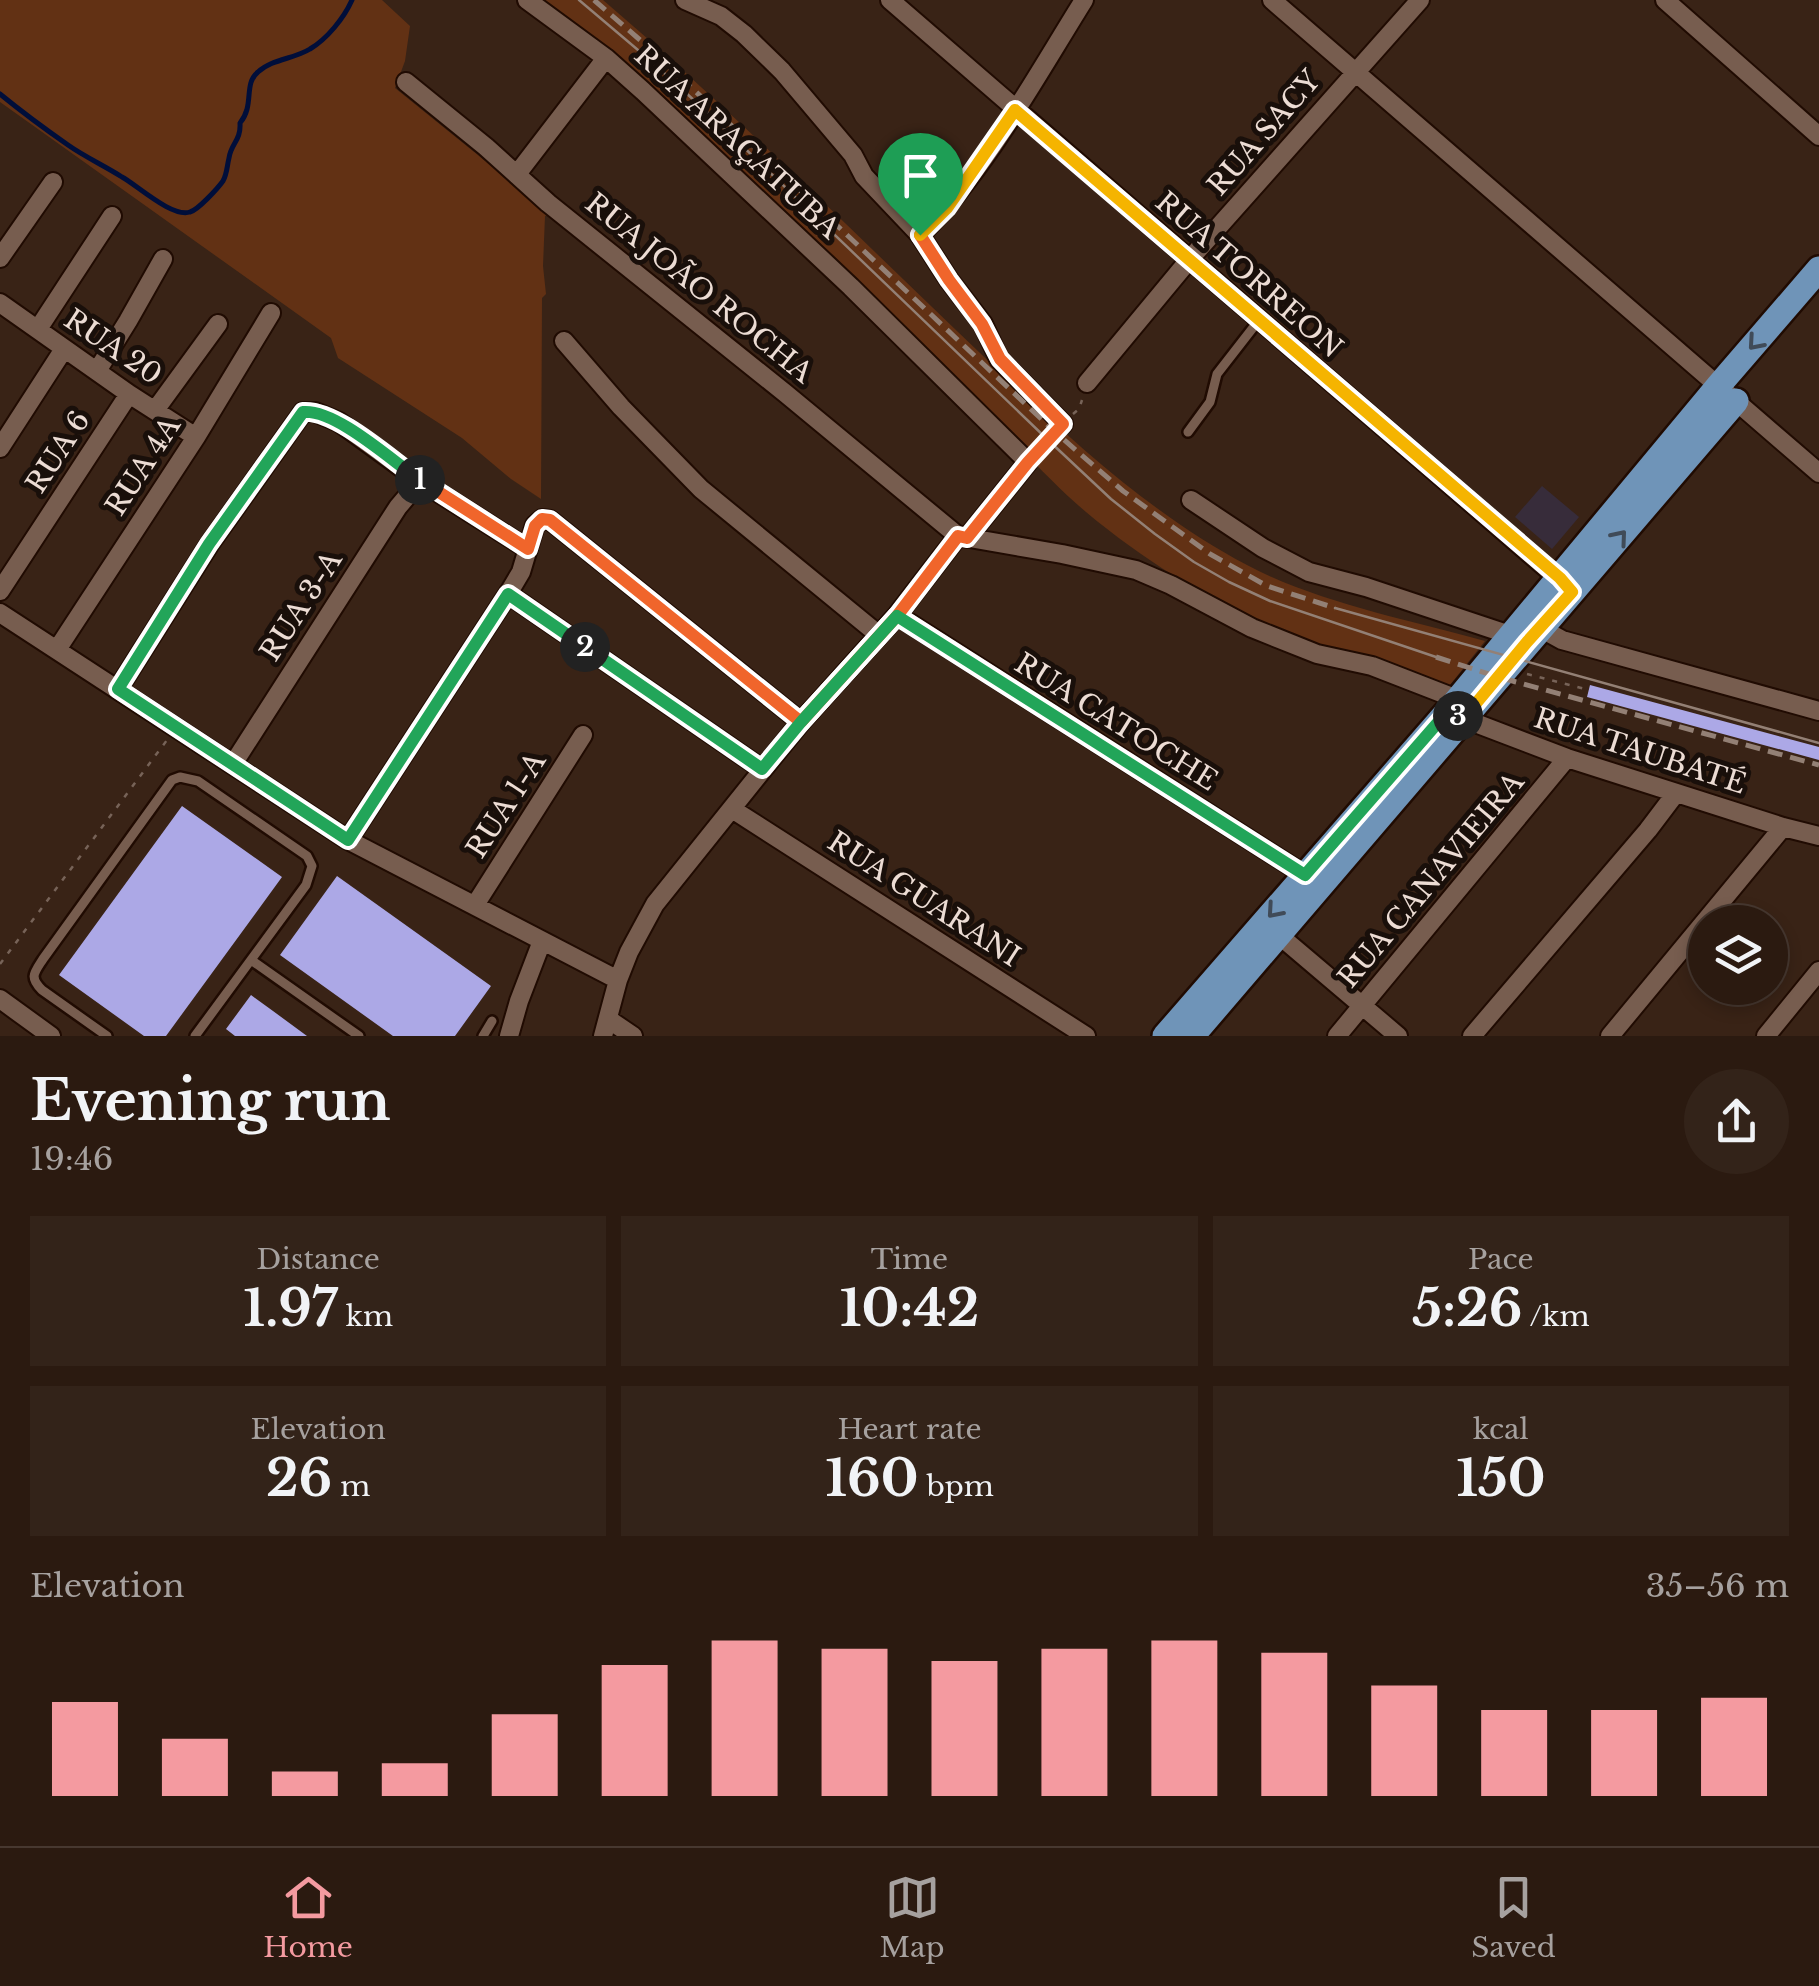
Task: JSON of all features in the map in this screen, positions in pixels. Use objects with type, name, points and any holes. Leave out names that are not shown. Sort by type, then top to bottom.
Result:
[{"type":"main road","points":[[1165,1036],[1566,585],[1727,393],[1819,269]]},
{"type":"main road","points":[[1192,1036],[1280,936],[1456,709]]},
{"type":"street","name":"RUA ARAÇATUBA","points":[[526,0],[606,58],[852,288],[1028,462]]},
{"type":"street","points":[[685,0],[721,16],[782,71],[853,155],[864,176],[920,235],[982,324],[1000,359],[1063,424]]},
{"type":"street","name":"RUA TORREON","points":[[890,0],[1566,585]]},
{"type":"street","points":[[920,235],[947,208],[1084,0]]},
{"type":"street","points":[[1272,0],[1819,473]]},
{"type":"street","name":"RUA SACY","points":[[1088,383],[1189,260],[1420,0]]},
{"type":"street","points":[[1664,0],[1819,136]]},
{"type":"street","points":[[516,174],[606,58]]},
{"type":"street","name":"RUA JOÃO ROCHA","points":[[406,82],[548,203],[963,537]]},
{"type":"street","points":[[0,258],[53,182]]},
{"type":"street","points":[[38,329],[112,216]]},
{"type":"street","points":[[97,371],[162,259]]},
{"type":"street","name":"RUA 20","points":[[0,304],[196,437]]},
{"type":"street","name":"RUA 4A","points":[[58,648],[196,437],[271,313]]},
{"type":"street","points":[[156,409],[218,324]]},
{"type":"street","points":[[564,340],[621,408],[702,489],[879,635]]},
{"type":"street","points":[[0,448],[64,349]]},
{"type":"street","name":"RUA 6","points":[[0,591],[129,394]]},
{"type":"street","points":[[118,689],[209,544],[298,416],[307,411],[339,422],[420,481],[528,549]]},
{"type":"street","points":[[633,1036],[606,1028],[629,952],[655,904],[801,722],[1028,462]]},
{"type":"street","name":"RUA 3-A","points":[[233,764],[398,507],[420,481]]},
{"type":"street","points":[[1191,500],[1262,548],[1310,572],[1819,711]]},
{"type":"street","points":[[348,840],[508,594],[521,572],[535,526],[542,519],[550,520],[801,722]]},
{"type":"street","points":[[963,537],[1136,570],[1252,628],[1317,654],[1372,666],[1456,709]]},
{"type":"street","points":[[508,594],[762,769]]},
{"type":"street","points":[[0,613],[348,840],[618,980]]},
{"type":"street","name":"RUA CATOCHE","points":[[897,616],[1305,875]]},
{"type":"street","name":"RUA TAUBATÉ","points":[[1456,709],[1567,758],[1819,836]]},
{"type":"street","name":"RUA 1-A","points":[[474,905],[583,735]]},
{"type":"street","name":"RUA CANAVIEIRA","points":[[1337,1036],[1567,758]]},
{"type":"street","points":[[1472,1036],[1676,793]]},
{"type":"street","name":"RUA GUARANI","points":[[732,809],[1086,1036]]},
{"type":"street","points":[[1610,1036],[1784,827]]},
{"type":"street","points":[[1280,936],[1398,1036]]},
{"type":"street","points":[[509,1036],[542,941]]},
{"type":"street","points":[[1766,1036],[1819,971]]},
{"type":"street","points":[[0,1000],[51,1036]]},
{"type":"lane","points":[[1188,432],[1210,402],[1217,374],[1259,320]]},
{"type":"lane","points":[[107,1036],[42,990],[33,976],[172,780],[180,777],[198,781],[308,856],[312,866],[306,886],[195,1036]]},
{"type":"lane","points":[[251,960],[359,1036]]},
{"type":"lane","points":[[483,1036],[492,1021]]},
{"type":"path","points":[[1028,462],[1079,409],[1088,383]]},
{"type":"path","points":[[1540,677],[1589,690]]},
{"type":"path","points":[[0,964],[177,727]]},
{"type":"shaded area","points":[[0,0],[382,0],[410,26],[405,61],[395,88],[551,214],[545,216],[543,266],[546,294],[542,298],[541,499],[462,438],[338,358],[331,338],[0,102]]},
{"type":"shaded area","points":[[536,0],[603,0],[739,122],[1060,428],[1168,516],[1247,565],[1303,590],[1485,641],[1450,685],[1295,638],[1224,605],[1152,562],[1068,497]]},
{"type":"shaded area","points":[[1542,486],[1579,517],[1552,549],[1515,517]]},
{"type":"building","points":[[1590,685],[1819,747],[1819,760],[1587,697]]},
{"type":"building","points":[[182,806],[282,877],[166,1036],[144,1036],[59,975]]},
{"type":"building","points":[[337,876],[491,986],[455,1036],[393,1036],[280,955]]},
{"type":"building","points":[[251,995],[307,1036],[235,1036],[226,1029]]},
{"type":"waterway","points":[[0,94],[68,145],[155,200],[174,210],[190,212],[224,178],[254,77],[270,64],[316,45],[334,28],[352,0]]},
{"type":"tram line","points":[[579,0],[708,113],[1047,439],[1155,534],[1194,562],[1270,601],[1436,657]]},
{"type":"tram line","points":[[1335,608],[1819,743]]},
{"type":"railway","points":[[594,0],[655,53],[1055,432],[1123,491],[1210,554],[1267,586],[1335,608]]},
{"type":"railway","points":[[1436,657],[1819,765]]},
{"type":"route","points":[[920,235],[947,208],[1015,110],[1572,592],[1463,719],[1448,711],[1305,875],[897,616],[762,769],[508,594],[348,840],[118,689],[209,544],[298,416],[307,411],[339,422],[420,481],[528,549],[538,521],[550,520],[801,722],[897,616],[958,536],[967,538],[1063,424],[1000,359],[982,324],[920,235]]}]
